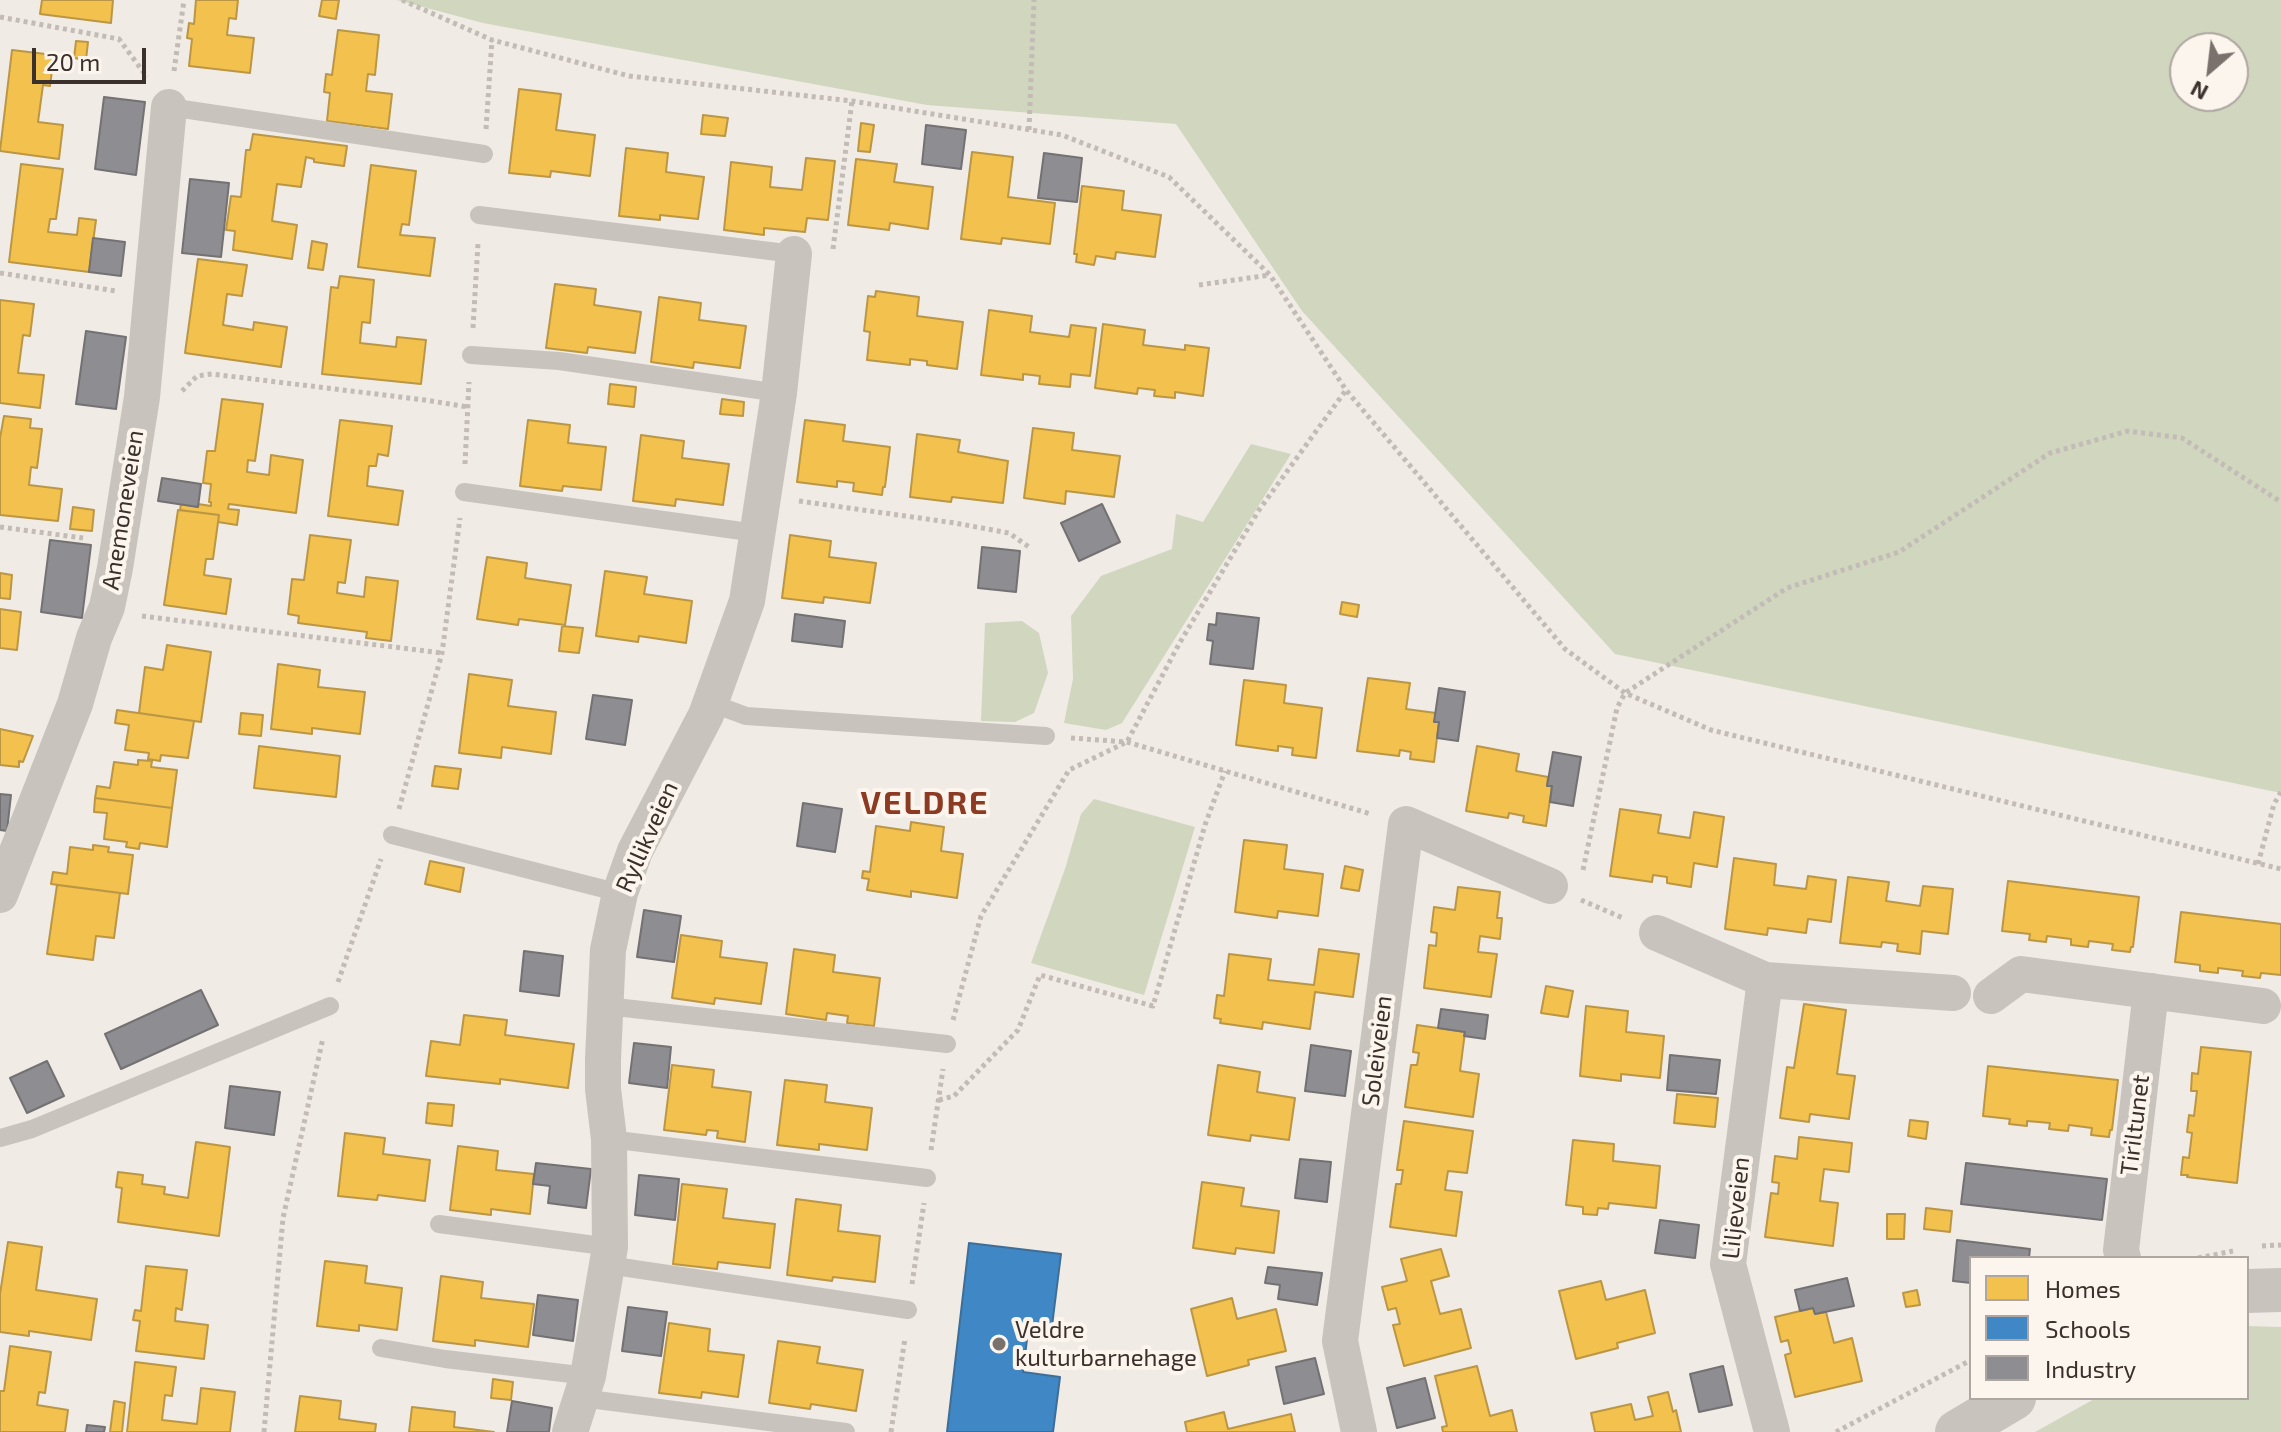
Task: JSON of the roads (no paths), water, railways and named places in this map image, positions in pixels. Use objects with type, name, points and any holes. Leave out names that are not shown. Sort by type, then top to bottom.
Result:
[{"type":"street","name":"Anemoneveien","points":[[0,895],[75,704],[94,638],[107,607],[142,397],[169,107]]},
{"type":"street","name":"Ryllikveien","points":[[570,1432],[584,1387],[609,1256],[609,1139],[603,1089],[608,950],[620,893],[635,851],[711,703],[747,601],[779,393],[794,254]]},
{"type":"street","name":"Soleiveien","points":[[1359,1432],[1340,1341],[1406,824],[1564,892]]},
{"type":"street","points":[[1657,933],[1765,980],[1953,993]]},
{"type":"street","points":[[1991,996],[2021,974],[2263,1006]]},
{"type":"street","name":"Liljeveien","points":[[1765,980],[1728,1264],[1772,1432]]},
{"type":"street","name":"Tiriltunet","points":[[2122,1256],[2151,991]]},
{"type":"street","points":[[2249,1291],[2281,1290]]},
{"type":"street","points":[[1957,1432],[2011,1400]]},
{"type":"lane","points":[[169,107],[484,154]]},
{"type":"lane","points":[[479,215],[794,254]]},
{"type":"lane","points":[[471,355],[559,361],[779,393]]},
{"type":"lane","points":[[464,492],[756,533]]},
{"type":"lane","points":[[711,703],[746,716],[1046,736]]},
{"type":"lane","points":[[392,835],[620,893]]},
{"type":"lane","points":[[0,1138],[32,1129],[330,1006]]},
{"type":"lane","points":[[606,1006],[947,1044]]},
{"type":"lane","points":[[609,1139],[927,1178]]},
{"type":"lane","points":[[439,1224],[908,1310]]},
{"type":"lane","points":[[381,1348],[846,1432]]},
{"type":"place","name":"Veldre kulturbarnehage","points":[[999,1344]]},
{"type":"district","name":"VELDRE","points":[[925,803]]}]
